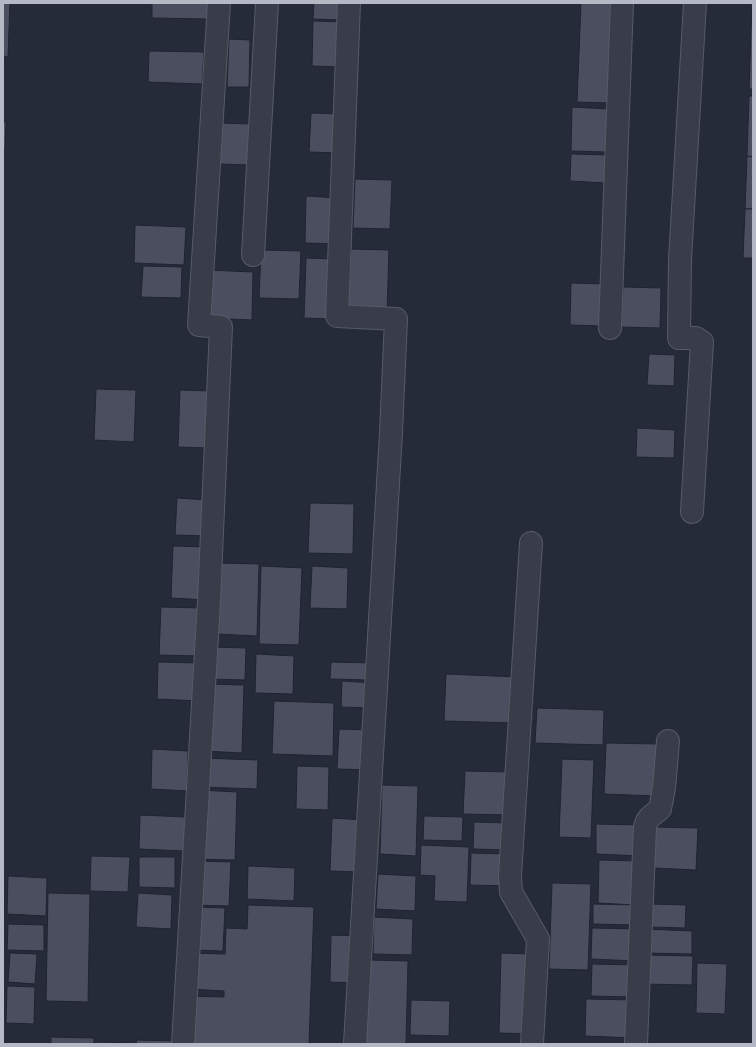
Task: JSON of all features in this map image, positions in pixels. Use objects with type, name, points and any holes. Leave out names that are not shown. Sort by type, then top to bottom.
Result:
[{"type":"street","points":[[183,1044],[209,609],[221,327],[199,325],[219,3]]},
{"type":"street","points":[[253,255],[267,3]]},
{"type":"street","points":[[349,3],[337,316],[396,319],[391,433],[355,1044]]},
{"type":"street","points":[[610,328],[622,3]]},
{"type":"street","points":[[692,512],[702,342],[696,338],[679,338],[680,260],[695,3]]},
{"type":"street","points":[[531,543],[510,876],[511,892],[538,939],[532,1044]]},
{"type":"street","points":[[636,1044],[646,827],[650,817],[660,809],[664,788],[668,742]]},
{"type":"building","points":[[3,3],[10,3],[8,57],[3,56]]},
{"type":"building","points":[[152,3],[209,3],[209,19],[152,18]]},
{"type":"building","points":[[314,3],[345,3],[345,20],[313,19]]},
{"type":"building","points":[[581,3],[613,3],[609,103],[577,102]]},
{"type":"building","points":[[752,3],[753,89],[749,89]]},
{"type":"building","points":[[313,21],[344,22],[343,67],[312,66]]},
{"type":"building","points":[[229,39],[250,40],[249,87],[227,87]]},
{"type":"building","points":[[149,51],[204,52],[202,84],[148,82]]},
{"type":"building","points":[[749,96],[753,96],[753,157],[747,156]]},
{"type":"building","points":[[572,107],[608,109],[606,152],[571,151]]},
{"type":"building","points":[[311,113],[341,114],[340,153],[309,152]]},
{"type":"building","points":[[3,122],[6,122],[5,150],[3,150]]},
{"type":"building","points":[[222,123],[249,124],[248,165],[220,164]]},
{"type":"building","points":[[571,154],[607,155],[606,183],[570,181]]},
{"type":"building","points":[[747,156],[753,157],[753,209],[745,209]]},
{"type":"building","points":[[355,179],[392,180],[390,229],[353,228]]},
{"type":"building","points":[[306,196],[338,198],[336,244],[305,243]]},
{"type":"building","points":[[745,209],[753,209],[753,258],[743,258]]},
{"type":"building","points":[[135,225],[186,227],[184,265],[134,263]]},
{"type":"building","points":[[351,249],[389,250],[387,313],[348,311]]},
{"type":"building","points":[[261,250],[301,251],[299,299],[259,298]]},
{"type":"building","points":[[306,258],[335,259],[333,319],[304,318]]},
{"type":"building","points":[[143,266],[182,267],[181,298],[141,297]]},
{"type":"building","points":[[209,270],[253,272],[252,320],[208,318]]},
{"type":"building","points":[[571,283],[606,284],[604,326],[570,325]]},
{"type":"building","points":[[623,287],[661,288],[660,328],[621,327]]},
{"type":"building","points":[[649,354],[675,355],[674,386],[647,385]]},
{"type":"building","points":[[96,389],[136,390],[134,442],[94,440]]},
{"type":"building","points":[[180,390],[212,391],[210,448],[178,447]]},
{"type":"building","points":[[637,428],[675,430],[674,458],[636,457]]},
{"type":"building","points":[[177,498],[209,500],[208,536],[175,535]]},
{"type":"building","points":[[310,503],[354,504],[353,554],[308,553]]},
{"type":"building","points":[[173,546],[209,547],[207,600],[171,598]]},
{"type":"building","points":[[219,563],[259,564],[257,636],[216,634]]},
{"type":"building","points":[[261,566],[302,568],[299,645],[259,644]]},
{"type":"building","points":[[312,566],[348,568],[347,609],[310,608]]},
{"type":"building","points":[[161,607],[201,608],[200,656],[159,655]]},
{"type":"building","points":[[210,647],[246,648],[245,680],[209,679]]},
{"type":"building","points":[[256,654],[294,656],[293,694],[255,693]]},
{"type":"building","points":[[158,662],[199,663],[198,701],[157,699]]},
{"type":"building","points":[[331,662],[371,663],[370,680],[330,679]]},
{"type":"building","points":[[446,674],[518,677],[516,723],[444,721]]},
{"type":"building","points":[[342,681],[375,683],[374,708],[341,707]]},
{"type":"building","points":[[206,684],[244,685],[242,753],[204,751]]},
{"type":"building","points":[[274,701],[334,703],[333,756],[272,754]]},
{"type":"building","points":[[537,708],[604,710],[603,745],[535,743]]},
{"type":"building","points":[[339,729],[371,730],[370,770],[337,769]]},
{"type":"building","points":[[606,743],[657,744],[656,796],[604,794]]},
{"type":"building","points":[[152,749],[188,751],[187,791],[151,789]]},
{"type":"building","points":[[202,758],[258,760],[257,789],[201,787]]},
{"type":"building","points":[[562,759],[594,760],[591,838],[559,837]]},
{"type":"building","points":[[297,766],[329,767],[328,810],[296,809]]},
{"type":"building","points":[[465,771],[512,772],[510,815],[463,814]]},
{"type":"building","points":[[382,785],[418,786],[416,856],[380,854]]},
{"type":"building","points":[[199,790],[237,792],[235,860],[197,859]]},
{"type":"building","points":[[140,815],[185,817],[184,851],[139,849]]},
{"type":"building","points":[[424,816],[463,817],[462,841],[423,840]]},
{"type":"building","points":[[332,818],[364,820],[362,872],[330,871]]},
{"type":"building","points":[[474,822],[509,823],[508,850],[473,849]]},
{"type":"building","points":[[596,824],[642,825],[641,856],[596,854]]},
{"type":"building","points":[[656,827],[698,828],[696,870],[654,868]]},
{"type":"building","points":[[421,845],[469,847],[467,902],[434,901],[435,876],[420,875]]},
{"type":"building","points":[[471,853],[510,854],[509,886],[470,885]]},
{"type":"building","points":[[91,856],[130,857],[128,892],[90,891]]},
{"type":"building","points":[[139,857],[175,857],[175,888],[139,887]]},
{"type":"building","points":[[599,860],[637,861],[635,905],[598,903]]},
{"type":"building","points":[[195,861],[231,862],[229,906],[193,905]]},
{"type":"building","points":[[248,866],[295,868],[294,901],[247,899]]},
{"type":"building","points":[[378,874],[416,876],[415,911],[376,909]]},
{"type":"building","points":[[8,876],[47,878],[46,916],[7,914]]},
{"type":"building","points":[[552,883],[591,884],[588,970],[549,969]]},
{"type":"building","points":[[48,893],[90,894],[88,1002],[46,1001]]},
{"type":"building","points":[[138,893],[172,895],[171,929],[136,927]]},
{"type":"building","points":[[593,904],[635,905],[634,925],[593,924]]},
{"type":"building","points":[[652,904],[686,905],[685,928],[651,927]]},
{"type":"building","points":[[248,905],[314,907],[309,1044],[188,1044],[189,996],[224,997],[224,991],[191,989],[192,953],[225,954],[226,928],[247,929]]},
{"type":"building","points":[[193,907],[225,908],[223,951],[191,950]]},
{"type":"building","points":[[374,917],[413,919],[412,955],[373,954]]},
{"type":"building","points":[[8,924],[44,925],[44,951],[7,950]]},
{"type":"building","points":[[592,928],[637,929],[636,961],[591,959]]},
{"type":"building","points":[[644,929],[692,931],[692,954],[644,953]]},
{"type":"building","points":[[331,935],[358,936],[356,983],[330,982]]},
{"type":"building","points":[[10,953],[37,954],[35,984],[8,982]]},
{"type":"building","points":[[501,953],[533,954],[530,1034],[499,1033]]},
{"type":"building","points":[[644,955],[693,956],[692,985],[644,984]]},
{"type":"building","points":[[369,960],[408,961],[406,1044],[366,1044]]},
{"type":"building","points":[[697,963],[727,964],[725,1014],[696,1013]]},
{"type":"building","points":[[592,964],[635,965],[634,997],[591,996]]},
{"type":"building","points":[[7,986],[35,987],[34,1024],[6,1023]]},
{"type":"building","points":[[586,999],[634,1000],[633,1038],[585,1036]]},
{"type":"building","points":[[411,1000],[450,1001],[449,1036],[410,1035]]},
{"type":"building","points":[[51,1037],[94,1038],[94,1044],[51,1044]]},
{"type":"building","points":[[137,1040],[179,1041],[179,1044],[136,1044]]},
{"type":"building","points":[[99,1042],[134,1043],[134,1044],[99,1044]]},
{"type":"building","points":[[538,1043],[574,1044],[538,1044]]}]
